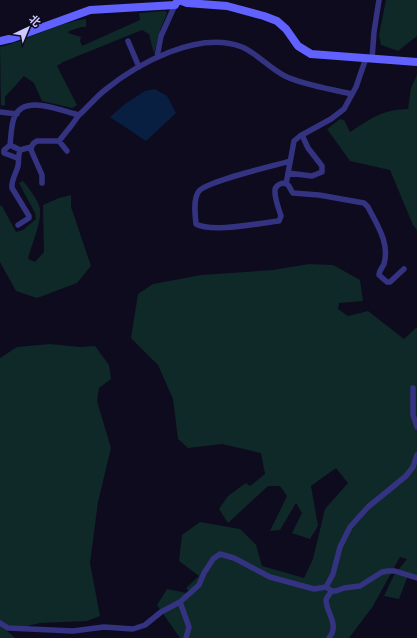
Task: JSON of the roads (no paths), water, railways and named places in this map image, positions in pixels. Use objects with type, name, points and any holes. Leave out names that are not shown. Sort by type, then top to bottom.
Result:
[{"type":"street","points":[[286,184],[294,141],[331,119],[344,109],[352,94],[369,59],[379,0]]},
{"type":"street","points":[[157,57],[161,36],[177,2]]},
{"type":"street","points":[[0,42],[90,10],[177,2],[228,6],[277,21],[286,29],[298,46],[311,54],[417,62]]},
{"type":"street","points":[[128,41],[139,67]]},
{"type":"street","points":[[58,141],[79,115],[105,90],[139,67],[157,57],[199,43],[228,44],[242,48],[250,51],[289,78],[352,94]]},
{"type":"street","points":[[17,158],[4,153],[14,118],[19,111],[28,105],[36,104],[79,115]]},
{"type":"street","points":[[0,112],[17,114]]},
{"type":"street","points":[[288,173],[312,176],[322,172],[323,170],[322,166],[308,148],[302,135]]},
{"type":"street","points":[[5,146],[20,150],[31,147],[37,141],[58,141],[67,151]]},
{"type":"street","points":[[31,147],[42,175],[42,184]]},
{"type":"street","points":[[18,225],[29,218],[12,188],[18,166],[17,158],[20,150]]},
{"type":"street","points":[[290,162],[228,179],[199,190],[196,196],[196,224],[201,227],[218,228],[279,220],[281,216],[275,191],[278,184],[286,184],[293,193],[319,195],[364,203],[368,207],[385,243],[384,264],[379,275],[387,282],[390,282],[404,269]]},
{"type":"street","points":[[413,388],[413,415],[417,427]]},
{"type":"street","points":[[326,587],[333,574],[340,547],[350,527],[368,507],[406,476],[413,467],[417,455]]},
{"type":"street","points":[[0,624],[8,628],[73,631],[104,627],[133,629],[145,625],[161,612],[180,602],[199,586],[204,573],[213,559],[220,554],[234,558],[270,577],[314,589],[326,587],[332,591]]},
{"type":"street","points":[[330,638],[334,628],[326,600],[327,596],[332,591],[360,586],[382,572],[388,571],[417,578]]},
{"type":"street","points":[[180,602],[189,627],[186,638]]},
{"type":"water","points":[[155,89],[167,96],[176,113],[146,141],[110,117],[125,104],[145,91]]}]
